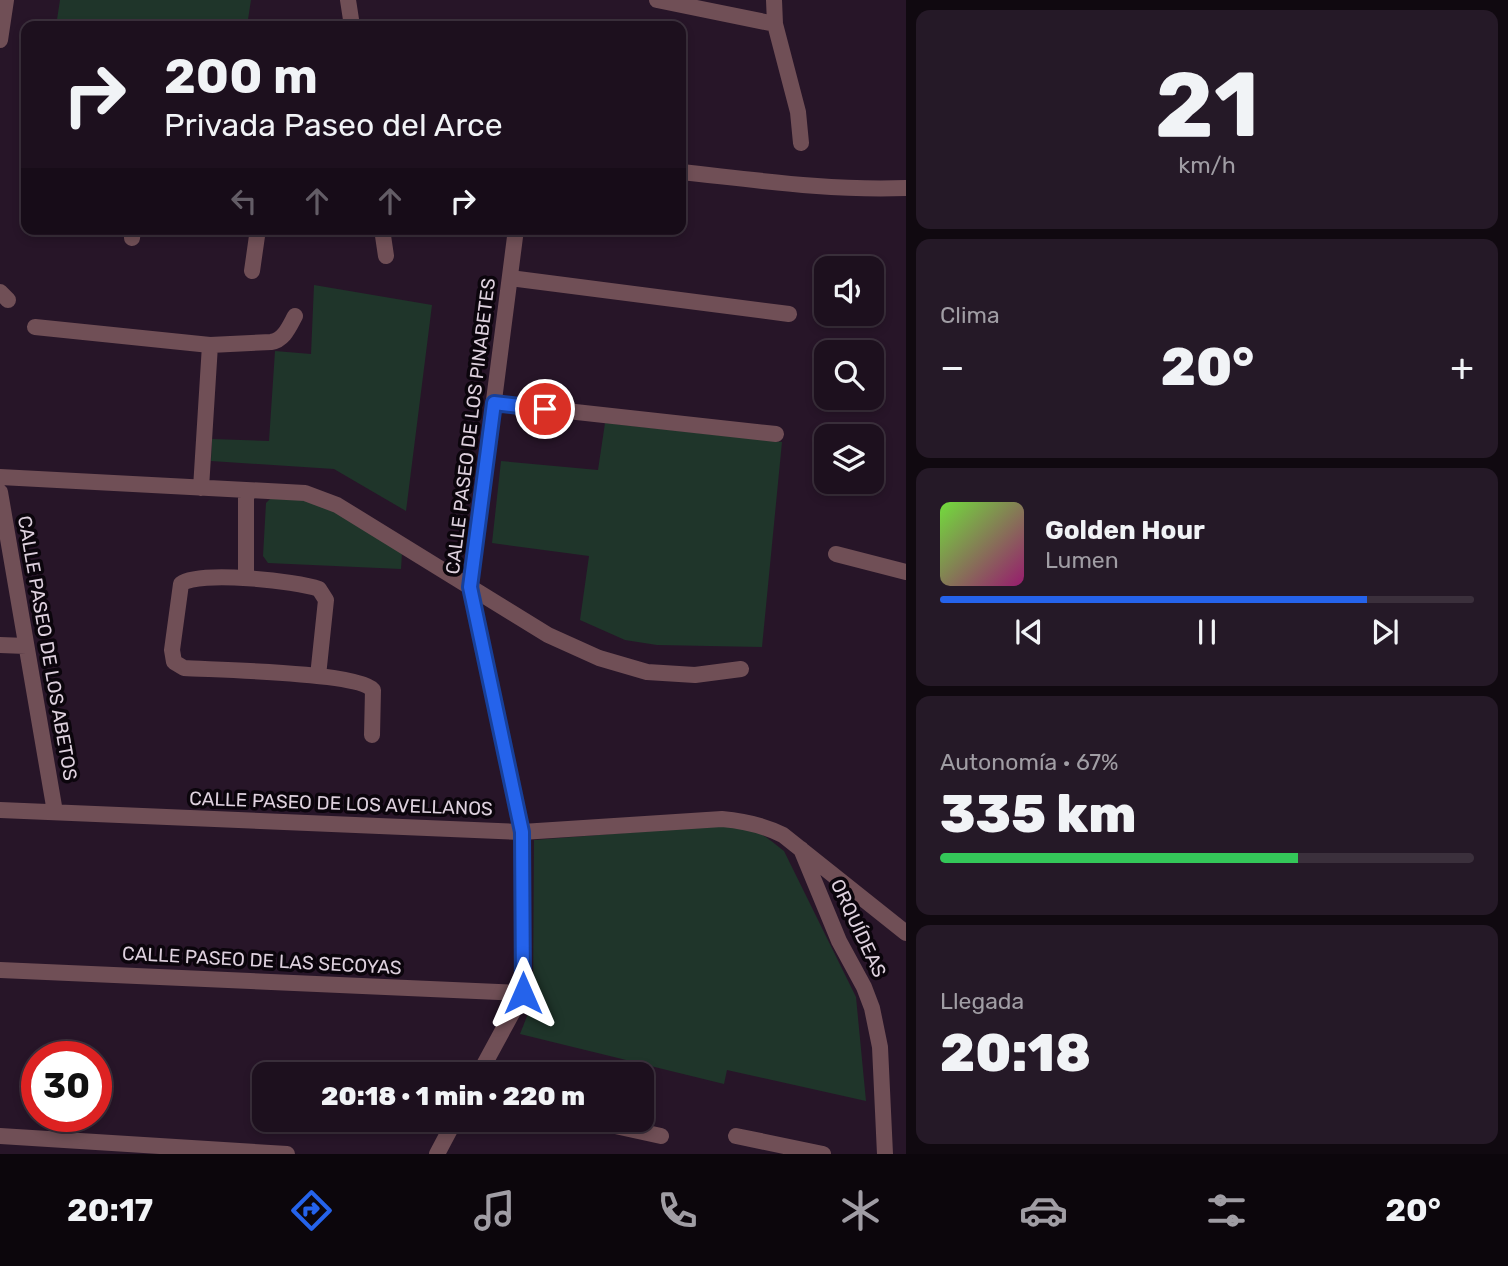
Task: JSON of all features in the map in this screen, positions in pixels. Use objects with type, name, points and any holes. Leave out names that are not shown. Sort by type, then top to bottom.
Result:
[{"type":"street","points":[[0,40],[6,0]]},
{"type":"street","points":[[348,0],[351,21]]},
{"type":"street","points":[[657,0],[775,24]]},
{"type":"street","points":[[774,0],[775,24],[798,112],[801,144]]},
{"type":"street","points":[[686,173],[811,186],[906,188]]},
{"type":"street","points":[[252,271],[257,235]]},
{"type":"street","points":[[383,235],[386,256]]},
{"type":"street","name":"CALLE PASEO DE LOS PINABETES","points":[[486,1062],[523,993],[522,832],[470,587],[515,235]]},
{"type":"street","points":[[510,278],[789,314]]},
{"type":"street","points":[[35,327],[210,345],[275,342],[283,337],[295,316]]},
{"type":"street","points":[[201,488],[210,345]]},
{"type":"street","points":[[494,403],[776,434]]},
{"type":"street","points":[[0,477],[305,493],[337,505],[548,635],[599,658],[647,672],[695,675],[741,669]]},
{"type":"street","points":[[246,490],[246,578]]},
{"type":"street","name":"CALLE PASEO DE LOS ABETOS","points":[[0,492],[55,813]]},
{"type":"street","points":[[836,554],[906,572]]},
{"type":"street","points":[[318,676],[326,600],[323,593],[311,586],[246,578],[194,578],[181,584],[172,650],[174,662],[184,668],[318,676],[371,686],[372,735]]},
{"type":"street","points":[[0,645],[26,646]]},
{"type":"street","name":"CALLE PASEO DE LOS AVELLANOS","points":[[0,810],[522,832],[722,820],[763,825],[800,847],[906,933]]},
{"type":"street","name":"ORQUÍDEAS","points":[[800,847],[839,941],[864,986],[872,1008],[880,1047],[886,1154]]},
{"type":"street","name":"CALLE PASEO DE LAS SECOYAS","points":[[0,970],[523,993]]},
{"type":"street","points":[[437,1154],[449,1132]]},
{"type":"street","points":[[643,1132],[661,1136]]},
{"type":"street","points":[[0,1136],[287,1154]]},
{"type":"street","points":[[736,1136],[823,1154]]},
{"type":"green space","points":[[60,0],[251,0],[248,21],[57,21]]},
{"type":"green space","points":[[314,285],[432,305],[406,511],[334,469],[211,461],[212,439],[269,441],[275,351],[311,354]]},
{"type":"green space","points":[[605,423],[782,442],[762,647],[657,645],[625,640],[580,620],[589,556],[492,543],[501,461],[598,470]]},
{"type":"green space","points":[[272,497],[319,502],[402,553],[401,569],[268,563],[263,556],[266,503]]},
{"type":"green space","points":[[727,825],[758,832],[784,851],[856,997],[866,1101],[727,1070],[724,1084],[654,1067],[654,1062],[634,1062],[520,1034],[533,1001],[534,840]]},
{"type":"route","points":[[523,993],[522,832],[470,587],[494,403],[545,409]]}]
